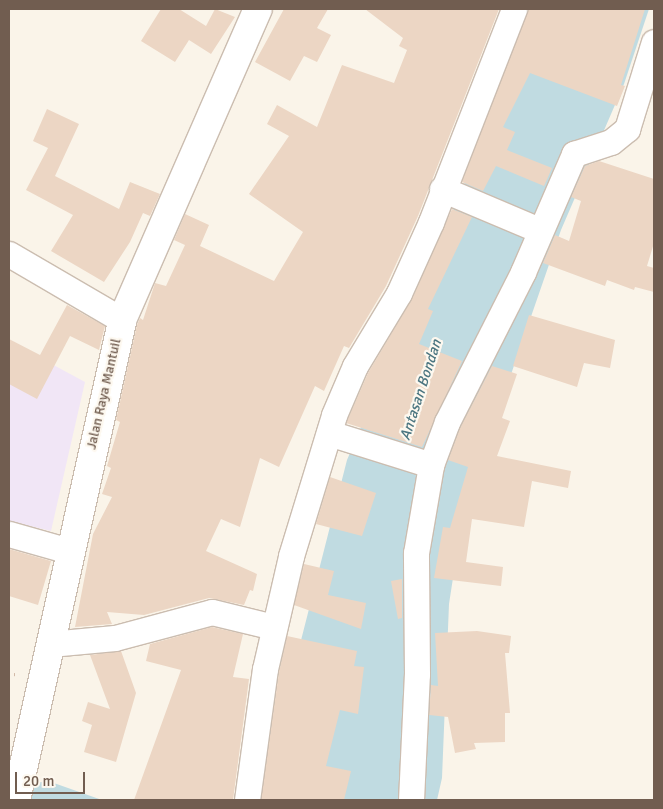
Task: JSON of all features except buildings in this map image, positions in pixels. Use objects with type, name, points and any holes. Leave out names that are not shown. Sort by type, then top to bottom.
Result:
[{"type":"street","name":"Jalan Raya Mantuil","points":[[16,800],[69,551],[122,320],[258,9]]},
{"type":"street","points":[[247,800],[264,669],[291,556],[329,434],[355,366],[399,293],[431,222],[442,188],[514,9]]},
{"type":"street","points":[[411,800],[416,674],[416,553],[431,465],[447,422],[523,272],[574,154],[612,142],[627,129],[654,42]]},
{"type":"street","points":[[442,188],[540,230]]},
{"type":"street","points":[[9,254],[122,320]]},
{"type":"street","points":[[329,434],[431,465]]},
{"type":"street","points":[[9,534],[69,551]]},
{"type":"street","points":[[50,644],[115,638],[212,612],[274,628]]},
{"type":"shaded area","points":[[9,341],[85,382],[51,531],[9,521]]},
{"type":"water","name":"Antasan Bondan","points":[[530,9],[649,9],[624,84],[561,230],[463,513],[449,604],[442,778],[437,800],[269,800],[272,754],[347,460],[465,182]]},
{"type":"water","points":[[9,782],[51,782],[102,800],[9,800]]}]
